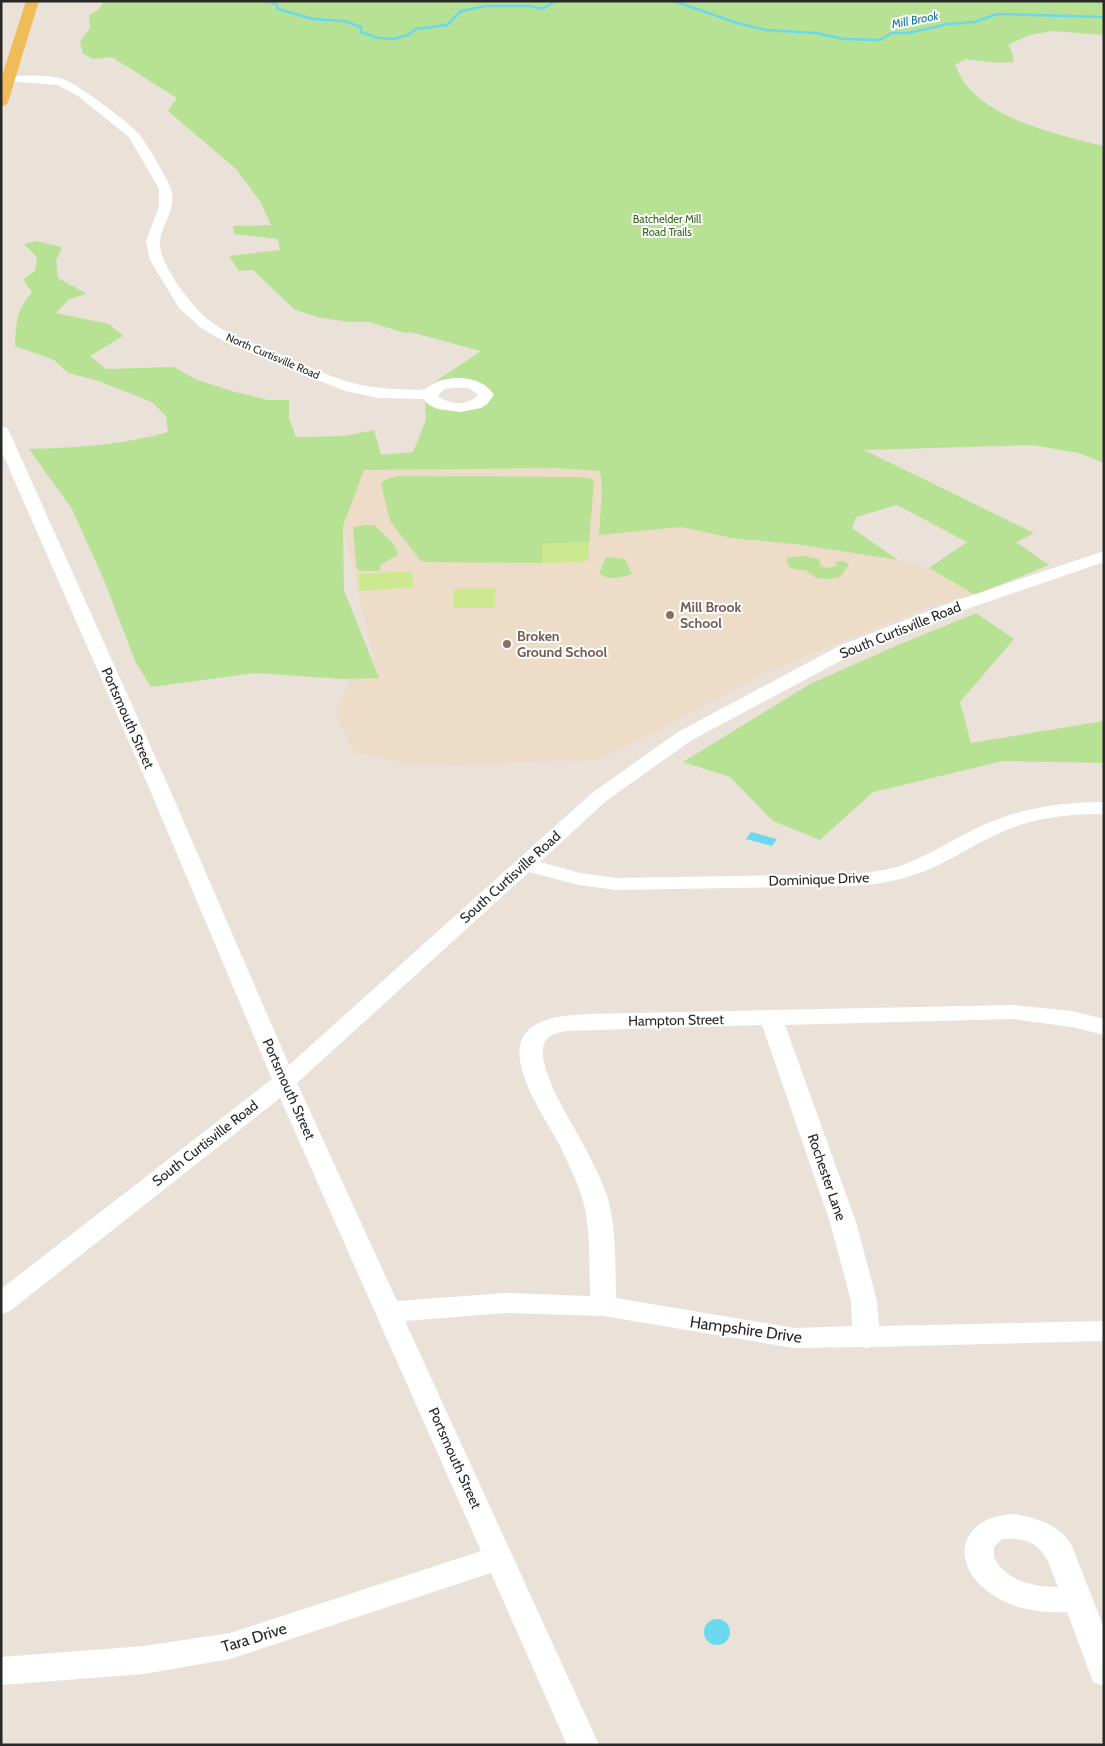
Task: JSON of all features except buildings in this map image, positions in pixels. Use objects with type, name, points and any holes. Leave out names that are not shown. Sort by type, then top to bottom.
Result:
[{"type":"main road","points":[[1,102],[10,79],[33,1]]},
{"type":"street","name":"North Curtisville Road","points":[[10,79],[61,82],[82,94],[134,135],[165,189],[167,198],[164,214],[153,241],[156,260],[184,305],[206,325],[232,340],[344,386],[379,393],[430,395]]},
{"type":"street","name":"Portsmouth Street","points":[[1,431],[52,551],[157,783],[285,1080],[583,1745]]},
{"type":"street","name":"South Curtisville Road","points":[[1,1304],[285,1080],[364,1012],[599,797],[706,724],[848,649],[891,631],[1098,563]]},
{"type":"street","name":"Dominique Drive","points":[[524,864],[579,879],[616,884],[855,880],[911,870],[983,833],[1009,822],[1056,811],[1104,808]]},
{"type":"street","name":"Hampton Street","points":[[603,1306],[602,1244],[594,1196],[576,1153],[535,1075],[530,1049],[535,1037],[549,1028],[566,1023],[1013,1012],[1072,1019],[1104,1027]]},
{"type":"street","name":"Rochester Lane","points":[[771,1019],[843,1222],[864,1301],[866,1338]]},
{"type":"street","name":"Hampshire Drive","points":[[389,1312],[505,1303],[603,1306],[794,1338],[866,1338],[1104,1331]]},
{"type":"street","name":"Tara Drive","points":[[1,1671],[121,1664],[221,1648],[498,1558]]},
{"type":"street","points":[[1077,1599],[1104,1672]]},
{"type":"shaded area","points":[[554,468],[600,471],[602,490],[599,534],[681,527],[732,538],[803,545],[898,560],[929,568],[975,595],[914,612],[763,674],[658,731],[597,760],[416,766],[354,752],[335,713],[351,679],[378,678],[343,526],[364,470]]},
{"type":"green space","name":"Batchelder Mill Road Trails","points":[[104,1],[1104,1],[1104,35],[1053,31],[1029,35],[1008,45],[1014,62],[998,63],[966,59],[955,65],[963,80],[976,95],[992,107],[1009,116],[1048,131],[1104,146],[1104,463],[1079,453],[1032,445],[864,450],[1034,533],[1016,542],[1049,565],[975,595],[929,568],[967,542],[897,505],[856,517],[852,528],[898,560],[803,545],[732,538],[681,527],[599,535],[602,490],[600,471],[554,468],[364,470],[343,526],[344,590],[379,678],[343,679],[255,673],[151,687],[135,661],[104,580],[72,509],[29,449],[99,445],[168,432],[166,416],[152,402],[99,381],[68,373],[54,360],[15,346],[18,317],[23,305],[32,293],[23,279],[35,271],[37,257],[24,244],[36,241],[62,247],[56,260],[58,278],[87,294],[69,299],[56,313],[109,324],[123,336],[90,356],[106,369],[174,367],[195,379],[235,392],[268,400],[289,400],[289,418],[296,437],[345,436],[374,430],[381,455],[413,452],[426,420],[425,403],[444,409],[452,409],[466,404],[489,389],[438,382],[430,385],[481,351],[410,332],[405,333],[369,322],[321,318],[295,310],[253,270],[239,271],[229,256],[280,250],[278,239],[234,234],[233,226],[271,225],[260,201],[236,169],[168,111],[177,98],[112,57],[94,59],[83,54],[80,42],[90,28],[89,15],[98,10]]},
{"type":"green space","points":[[397,476],[581,477],[592,479],[594,482],[589,542],[543,544],[542,563],[424,562],[420,560],[390,521],[381,484],[384,480]]},
{"type":"green space","points":[[374,525],[394,544],[398,555],[381,564],[379,571],[359,571],[356,566],[353,527]]},
{"type":"green space","points":[[589,542],[588,560],[583,562],[542,563],[542,544]]},
{"type":"green space","points":[[804,556],[819,559],[821,566],[827,568],[836,566],[837,561],[849,564],[840,577],[816,578],[807,571],[790,568],[786,558]]},
{"type":"green space","points":[[606,557],[625,559],[632,574],[615,578],[603,576],[599,573]]},
{"type":"green space","points":[[411,571],[414,587],[360,591],[358,574]]},
{"type":"green space","points":[[495,588],[495,608],[453,608],[454,589]]},
{"type":"green space","points":[[976,613],[1014,639],[960,702],[971,743],[1104,721],[1104,763],[1003,761],[873,792],[820,840],[773,821],[730,777],[683,762],[810,684]]},
{"type":"water","points":[[751,832],[777,839],[772,846],[746,839]]},
{"type":"water","points":[[717,1619],[726,1623],[730,1632],[726,1641],[717,1645],[708,1641],[704,1632],[708,1623]]},
{"type":"waterway","name":"Mill Brook","points":[[269,1],[277,5],[278,9],[313,19],[344,21],[361,27],[361,32],[378,38],[394,39],[408,35],[416,29],[447,25],[461,11],[486,6],[530,6],[542,9],[556,1]]},
{"type":"waterway","name":"Mill Brook","points":[[674,1],[737,23],[766,30],[816,33],[844,39],[880,40],[892,33],[908,33],[948,24],[975,22],[997,14],[1104,17]]},
{"type":"place","name":"Mill Brook School","points":[[670,615]]},
{"type":"place","name":"Broken Ground School","points":[[507,644]]}]
